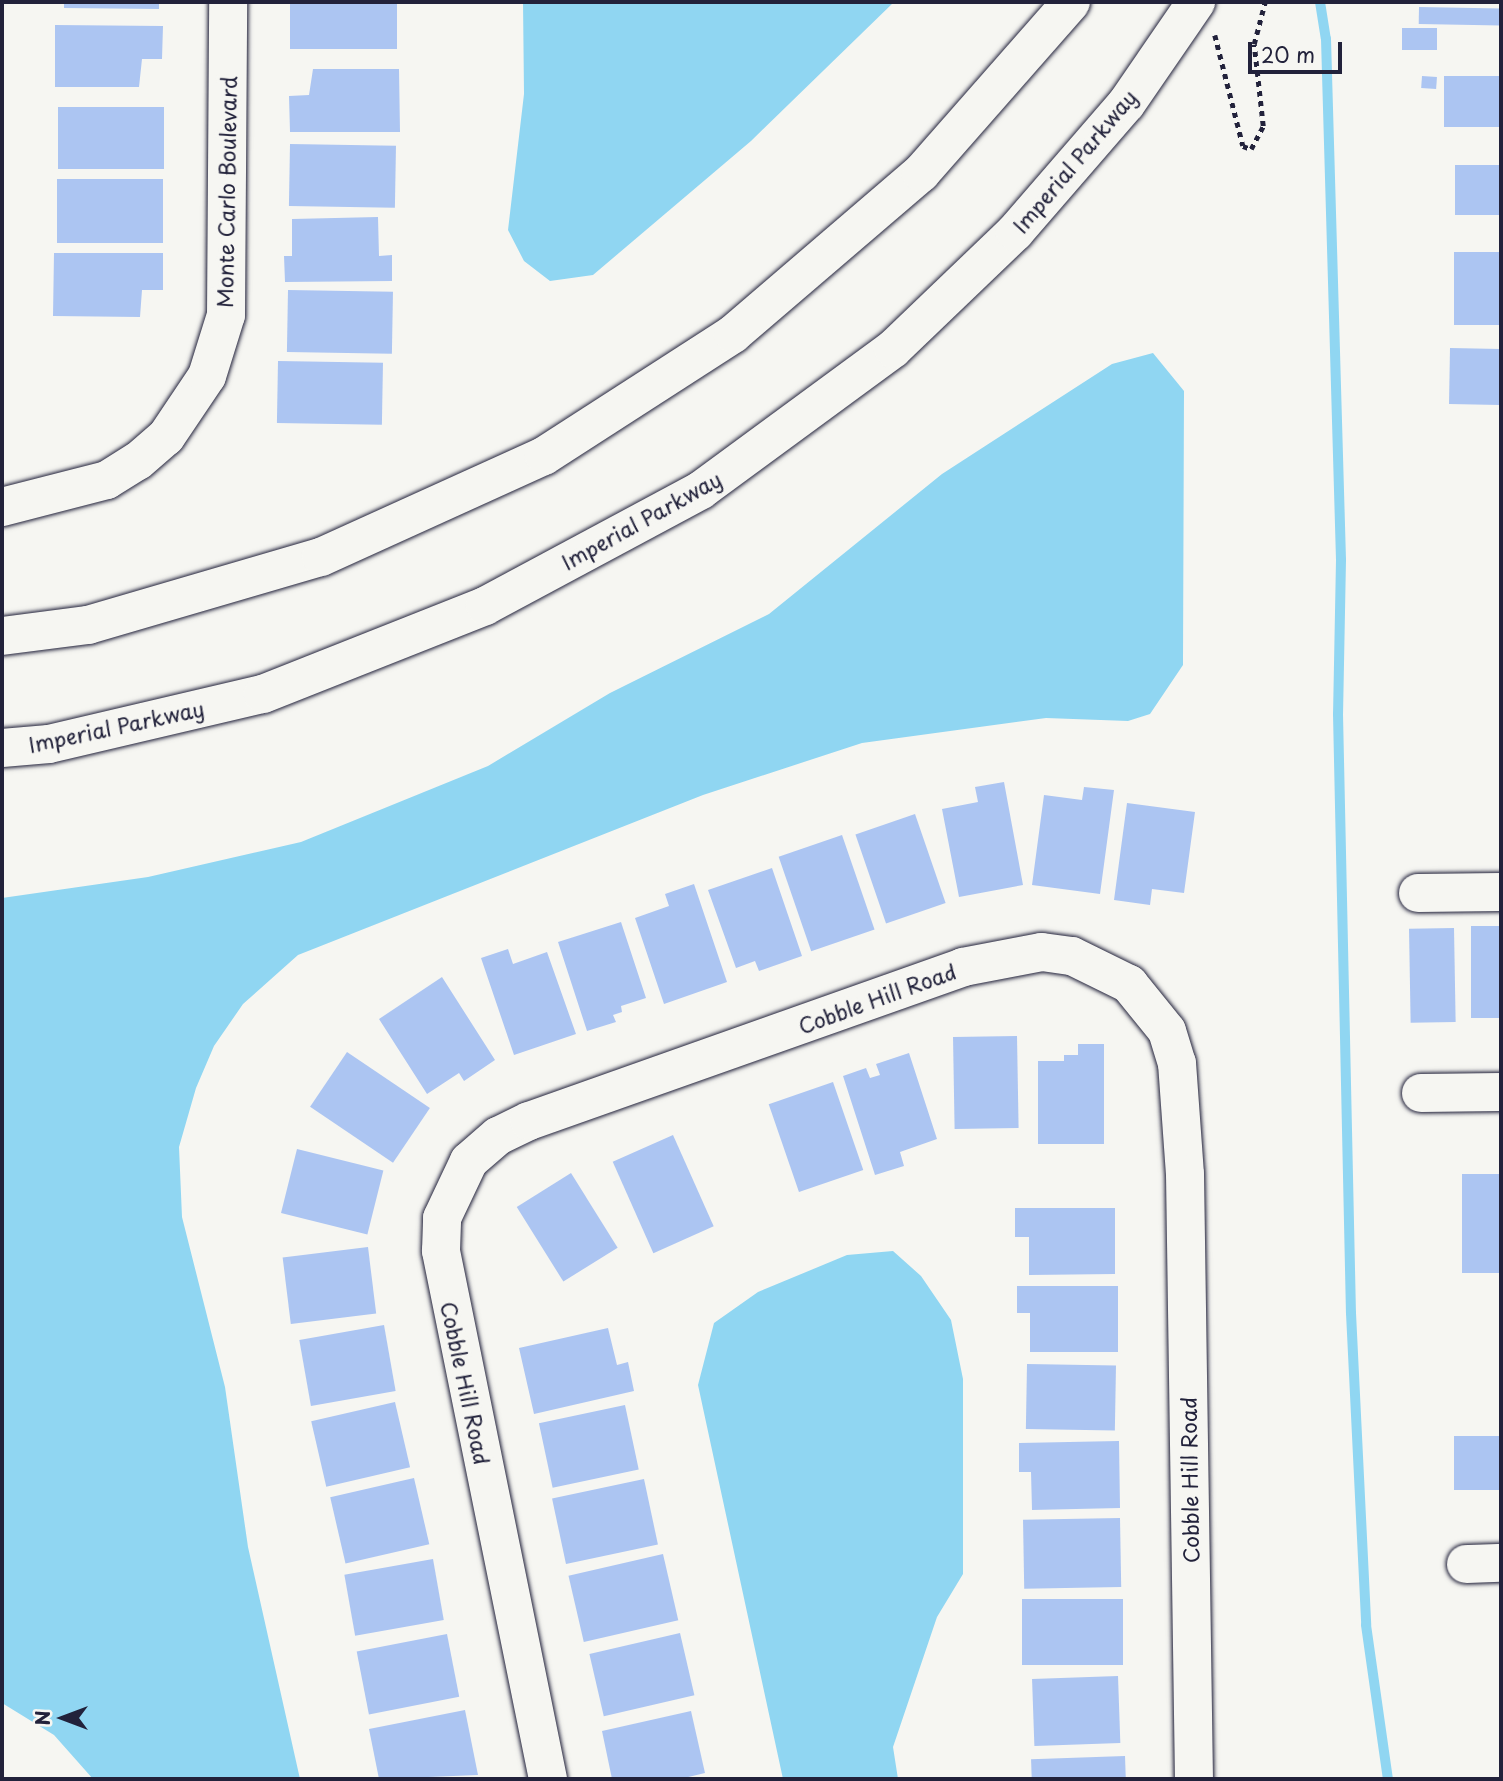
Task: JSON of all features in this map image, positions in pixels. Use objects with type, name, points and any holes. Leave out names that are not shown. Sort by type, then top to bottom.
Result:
[{"type":"street","name":"Monte Carlo Boulevard","points":[[2,507],[107,480],[138,461],[166,437],[207,376],[226,315],[228,2]]},
{"type":"street","points":[[2,636],[88,625],[321,557],[544,456],[733,334],[921,173],[1071,2]]},
{"type":"street","name":"Imperial Parkway","points":[[2,748],[49,744],[262,694],[485,606],[702,490],[893,349],[1015,232],[1126,104],[1196,2]]},
{"type":"street","points":[[1418,893],[1501,892]]},
{"type":"street","name":"Cobble Hill Road","points":[[548,1779],[441,1251],[442,1218],[469,1161],[498,1136],[529,1121],[963,967],[1042,952],[1072,956],[1129,984],[1167,1031],[1177,1063],[1185,1174],[1194,1779]]},
{"type":"street","points":[[1421,1093],[1501,1092]]},
{"type":"path","points":[[1215,34],[1243,146],[1251,149],[1263,126],[1254,44],[1265,2]]},
{"type":"water","points":[[523,2],[894,2],[751,141],[593,275],[550,281],[524,261],[508,230],[524,94]]},
{"type":"water","points":[[1153,353],[1184,391],[1183,665],[1150,714],[1128,721],[1046,718],[862,743],[703,795],[298,955],[243,1004],[214,1046],[196,1088],[179,1147],[182,1217],[225,1387],[248,1547],[300,1779],[93,1779],[54,1735],[2,1703],[2,898],[148,877],[301,842],[488,766],[610,693],[769,614],[942,474],[1112,364]]},
{"type":"water","points":[[893,1251],[921,1276],[951,1320],[963,1379],[963,1574],[937,1617],[893,1747],[898,1779],[783,1779],[698,1385],[714,1323],[758,1292],[847,1255]]},
{"type":"building","points":[[64,2],[159,2],[159,9],[64,8]]},
{"type":"building","points":[[290,2],[397,2],[397,49],[290,49]]},
{"type":"building","points":[[1419,7],[1501,8],[1501,25],[1419,24]]},
{"type":"building","points":[[55,25],[163,26],[162,59],[142,59],[139,87],[55,87]]},
{"type":"building","points":[[1402,28],[1437,28],[1437,50],[1402,50]]},
{"type":"building","points":[[313,69],[399,69],[400,132],[290,132],[289,96],[309,95]]},
{"type":"building","points":[[1422,76],[1437,77],[1436,89],[1421,88]]},
{"type":"building","points":[[1444,76],[1501,76],[1501,127],[1444,127]]},
{"type":"building","points":[[58,107],[164,107],[164,169],[58,169]]},
{"type":"building","points":[[290,144],[396,146],[395,208],[289,206]]},
{"type":"building","points":[[1455,165],[1501,165],[1501,215],[1455,215]]},
{"type":"building","points":[[57,179],[163,179],[163,243],[57,243]]},
{"type":"building","points":[[378,217],[379,256],[392,255],[392,281],[285,282],[284,256],[292,256],[292,219]]},
{"type":"building","points":[[1454,252],[1501,252],[1501,325],[1454,325]]},
{"type":"building","points":[[54,253],[163,253],[163,290],[142,290],[140,317],[53,316]]},
{"type":"building","points":[[288,290],[393,292],[392,354],[287,352]]},
{"type":"building","points":[[1450,348],[1501,349],[1500,405],[1449,404]]},
{"type":"building","points":[[278,361],[383,363],[382,425],[277,423]]},
{"type":"building","points":[[1004,782],[1023,885],[959,897],[942,809],[978,802],[975,787]]},
{"type":"building","points":[[1084,787],[1114,790],[1100,894],[1032,885],[1044,795],[1082,800]]},
{"type":"building","points":[[1127,803],[1195,812],[1184,893],[1152,889],[1150,905],[1114,900]]},
{"type":"building","points":[[915,814],[946,903],[886,923],[855,835]]},
{"type":"building","points":[[842,835],[875,930],[811,951],[779,857]]},
{"type":"building","points":[[772,868],[802,956],[759,971],[755,961],[736,968],[708,890]]},
{"type":"building","points":[[694,884],[727,982],[664,1004],[635,918],[669,906],[665,894]]},
{"type":"building","points":[[621,922],[646,998],[621,1006],[622,1012],[613,1015],[616,1022],[587,1031],[558,942]]},
{"type":"building","points":[[1471,926],[1501,926],[1501,1018],[1471,1018]]},
{"type":"building","points":[[1454,928],[1456,1022],[1411,1023],[1409,929]]},
{"type":"building","points":[[508,949],[513,964],[547,952],[576,1034],[514,1055],[481,958]]},
{"type":"building","points":[[442,977],[495,1060],[464,1081],[459,1073],[427,1094],[379,1019]]},
{"type":"building","points":[[1017,1036],[1019,1128],[955,1129],[953,1037]]},
{"type":"building","points":[[1078,1044],[1104,1044],[1104,1144],[1038,1144],[1038,1061],[1064,1061],[1064,1055],[1078,1055]]},
{"type":"building","points":[[347,1052],[430,1108],[393,1163],[310,1107]]},
{"type":"building","points":[[909,1053],[937,1139],[900,1152],[904,1166],[875,1175],[843,1076],[866,1068],[870,1078],[880,1075],[876,1064]]},
{"type":"building","points":[[833,1082],[863,1170],[799,1192],[769,1104]]},
{"type":"building","points":[[673,1135],[714,1226],[653,1253],[613,1162]]},
{"type":"building","points":[[297,1149],[383,1171],[367,1235],[281,1213]]},
{"type":"building","points":[[571,1173],[618,1248],[563,1282],[517,1207]]},
{"type":"building","points":[[1462,1174],[1501,1174],[1501,1273],[1462,1273]]},
{"type":"building","points":[[1015,1208],[1115,1208],[1115,1274],[1029,1275],[1029,1237],[1015,1237]]},
{"type":"building","points":[[368,1247],[376,1314],[291,1324],[283,1257]]},
{"type":"building","points":[[1017,1286],[1118,1286],[1118,1352],[1030,1352],[1030,1313],[1017,1313]]},
{"type":"building","points":[[384,1325],[396,1391],[311,1406],[299,1340]]},
{"type":"building","points":[[608,1328],[617,1365],[628,1362],[634,1391],[534,1414],[519,1348]]},
{"type":"building","points":[[1027,1364],[1116,1366],[1115,1431],[1026,1429]]},
{"type":"building","points":[[395,1402],[410,1467],[326,1487],[311,1421]]},
{"type":"building","points":[[625,1405],[639,1470],[553,1488],[539,1423]]},
{"type":"building","points":[[1454,1436],[1501,1436],[1501,1490],[1454,1490]]},
{"type":"building","points":[[1119,1441],[1120,1508],[1032,1510],[1031,1472],[1019,1472],[1019,1443]]},
{"type":"building","points":[[414,1478],[429,1544],[346,1564],[330,1497]]},
{"type":"building","points":[[644,1479],[658,1545],[566,1564],[552,1499]]},
{"type":"building","points":[[1120,1518],[1121,1587],[1024,1589],[1023,1520]]},
{"type":"building","points":[[663,1554],[678,1620],[584,1642],[568,1576]]},
{"type":"building","points":[[433,1559],[444,1620],[355,1636],[344,1575]]},
{"type":"building","points":[[1022,1599],[1123,1599],[1123,1665],[1022,1665]]},
{"type":"building","points":[[680,1633],[694,1695],[604,1716],[589,1654]]},
{"type":"building","points":[[447,1634],[459,1697],[369,1714],[357,1652]]},
{"type":"building","points":[[1118,1676],[1120,1743],[1034,1746],[1032,1679]]},
{"type":"building","points":[[465,1710],[478,1775],[379,1779],[369,1729]]},
{"type":"building","points":[[691,1711],[705,1773],[680,1779],[612,1779],[602,1731]]},
{"type":"building","points":[[1125,1756],[1126,1779],[1032,1779],[1031,1759]]},
{"type":"waterway","points":[[1320,2],[1326,39],[1341,560],[1338,714],[1351,1313],[1366,1625],[1388,1779]]}]
